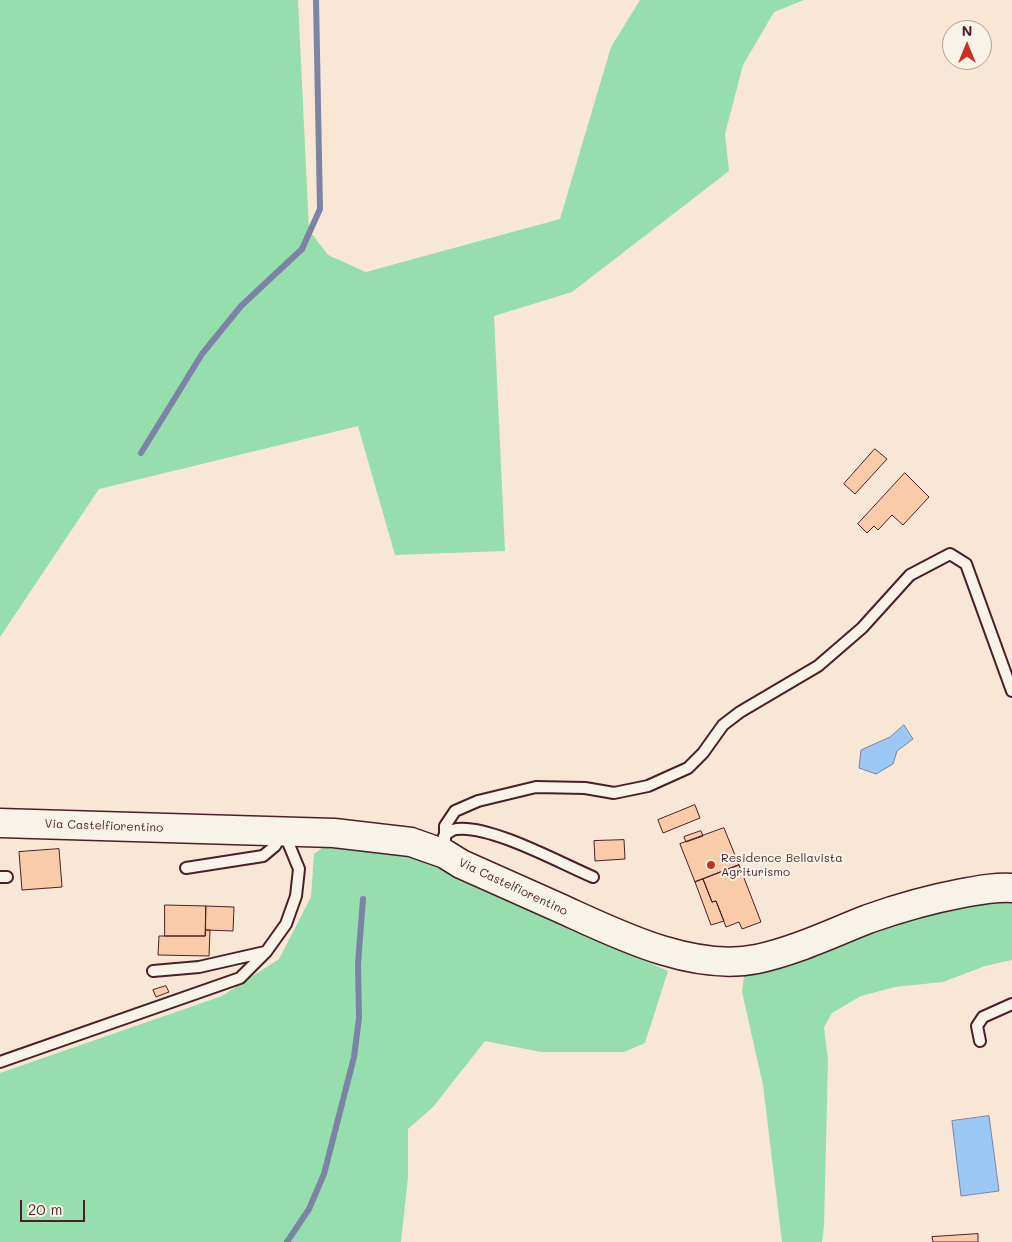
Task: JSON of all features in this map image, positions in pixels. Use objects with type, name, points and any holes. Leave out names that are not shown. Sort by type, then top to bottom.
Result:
[{"type":"street","name":"Via Castelfiorentino","points":[[0,822],[334,833],[444,845],[461,864],[611,931],[653,947],[713,961],[737,962],[758,959],[818,939],[870,918],[939,897],[997,887],[1012,888]]},
{"type":"lane","points":[[444,845],[445,826],[455,811],[478,801],[536,787],[585,788],[614,793],[648,786],[688,768],[703,753],[722,726],[740,712],[818,666],[862,628],[910,575],[950,554],[966,564],[1012,690]]},
{"type":"lane","points":[[444,845],[455,829],[464,828],[496,835],[593,877]]},
{"type":"lane","points":[[186,868],[263,856],[275,846],[284,832]]},
{"type":"lane","points":[[0,1062],[240,978],[266,952],[286,924],[296,896],[298,869],[284,832]]},
{"type":"lane","points":[[154,971],[199,967],[266,952]]},
{"type":"lane","points":[[980,1041],[977,1026],[983,1017],[1012,1004]]},
{"type":"green space","points":[[0,0],[298,0],[309,230],[328,255],[366,272],[560,219],[611,47],[640,0],[804,0],[774,12],[743,65],[725,134],[729,171],[572,292],[494,316],[505,551],[395,555],[358,426],[99,489],[0,637]]},
{"type":"green space","points":[[329,843],[422,858],[474,885],[668,971],[645,1043],[624,1052],[541,1052],[485,1041],[433,1107],[408,1129],[408,1177],[401,1242],[0,1242],[0,1073],[222,996],[279,959],[311,897],[314,854]]},
{"type":"green space","points":[[1012,896],[1012,960],[985,966],[943,982],[895,987],[861,996],[832,1013],[824,1027],[828,1060],[822,1242],[782,1242],[763,1085],[742,992],[744,976],[752,970],[943,903]]},
{"type":"water","points":[[904,725],[913,739],[897,751],[893,764],[876,774],[859,768],[861,750],[890,737]]},
{"type":"water","points":[[989,1116],[999,1191],[961,1196],[952,1121]]},
{"type":"building","points":[[875,449],[887,459],[855,494],[844,484]]},
{"type":"building","points":[[905,473],[929,497],[903,525],[892,515],[878,530],[874,526],[867,533],[858,524]]},
{"type":"building","points":[[695,805],[700,818],[663,833],[658,820]]},
{"type":"building","points":[[724,828],[739,865],[695,882],[680,844]]},
{"type":"building","points":[[701,831],[703,836],[686,842],[684,837]]},
{"type":"building","points":[[624,840],[625,859],[595,861],[594,841]]},
{"type":"building","points":[[59,849],[62,887],[22,890],[19,852]]},
{"type":"building","points":[[739,865],[761,922],[742,929],[739,922],[726,927],[716,901],[712,902],[703,879]]},
{"type":"building","points":[[703,879],[712,902],[716,901],[724,921],[711,925],[695,882]]},
{"type":"building","points":[[165,905],[206,906],[205,936],[165,936]]},
{"type":"building","points":[[206,906],[234,907],[233,931],[206,930]]},
{"type":"building","points":[[206,930],[210,930],[209,956],[158,955],[159,936],[205,936]]},
{"type":"building","points":[[166,986],[169,992],[156,997],[153,990]]},
{"type":"building","points":[[978,1234],[978,1242],[933,1242],[932,1237]]},
{"type":"waterway","points":[[141,453],[202,354],[241,306],[302,249],[320,209],[316,0]]},
{"type":"waterway","points":[[287,1242],[309,1209],[324,1174],[354,1057],[359,1018],[358,964],[363,899]]},
{"type":"place","name":"Residence Bellavista Agriturismo","points":[[711,865]]}]
